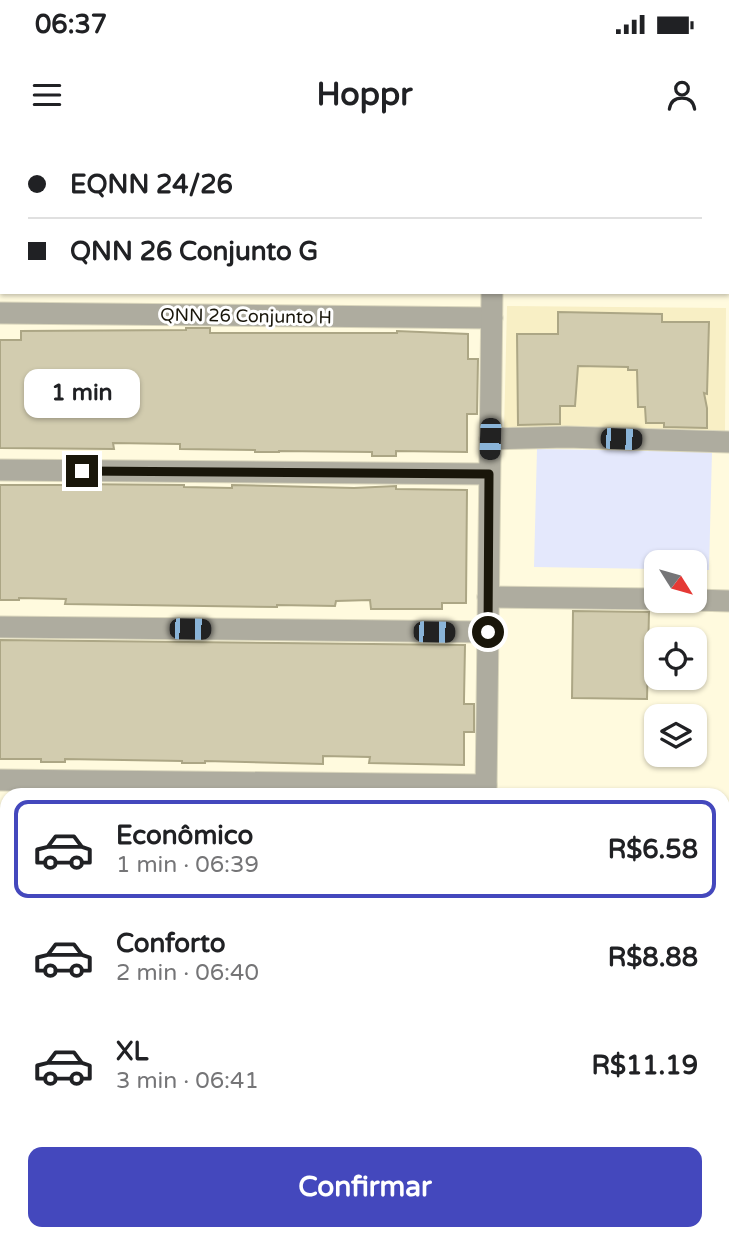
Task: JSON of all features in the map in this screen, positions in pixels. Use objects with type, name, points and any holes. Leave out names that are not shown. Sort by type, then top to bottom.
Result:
[{"type":"street","points":[[486,788],[492,294]]},
{"type":"street","name":"QNN 26 Conjunto H","points":[[0,313],[492,318]]},
{"type":"street","points":[[490,439],[566,437],[729,442]]},
{"type":"street","points":[[0,470],[489,474]]},
{"type":"street","points":[[488,597],[644,599]]},
{"type":"street","points":[[707,600],[729,601]]},
{"type":"street","points":[[0,626],[488,632]]},
{"type":"street","points":[[0,780],[389,788]]},
{"type":"shaded area","points":[[507,306],[726,308],[725,431],[504,431]]},
{"type":"shaded area","points":[[537,449],[712,452],[709,570],[707,550],[644,550],[644,569],[534,567]]},
{"type":"building","points":[[558,312],[662,314],[662,322],[709,322],[707,394],[704,393],[707,428],[664,427],[664,423],[646,423],[645,407],[638,407],[637,370],[628,370],[628,367],[578,366],[575,406],[560,406],[560,424],[518,425],[517,334],[558,334]]},
{"type":"building","points":[[210,328],[210,333],[397,331],[468,334],[468,359],[478,359],[477,414],[467,414],[467,452],[396,451],[396,456],[372,456],[372,452],[255,452],[180,449],[180,444],[113,443],[114,449],[0,448],[0,340],[21,340],[21,331]]},
{"type":"building","points":[[0,485],[232,488],[232,485],[354,488],[396,486],[396,489],[467,490],[466,603],[442,603],[442,609],[371,609],[370,600],[336,601],[335,606],[277,607],[65,604],[66,599],[0,600]]},
{"type":"building","points":[[573,611],[649,613],[649,627],[644,627],[644,690],[647,690],[647,699],[572,698]]},
{"type":"building","points":[[0,640],[465,645],[464,704],[474,704],[474,732],[464,732],[464,765],[369,763],[370,757],[323,756],[323,764],[65,759],[65,762],[41,762],[41,759],[0,759]]},
{"type":"route","points":[[82,471],[489,474],[488,632]]}]
